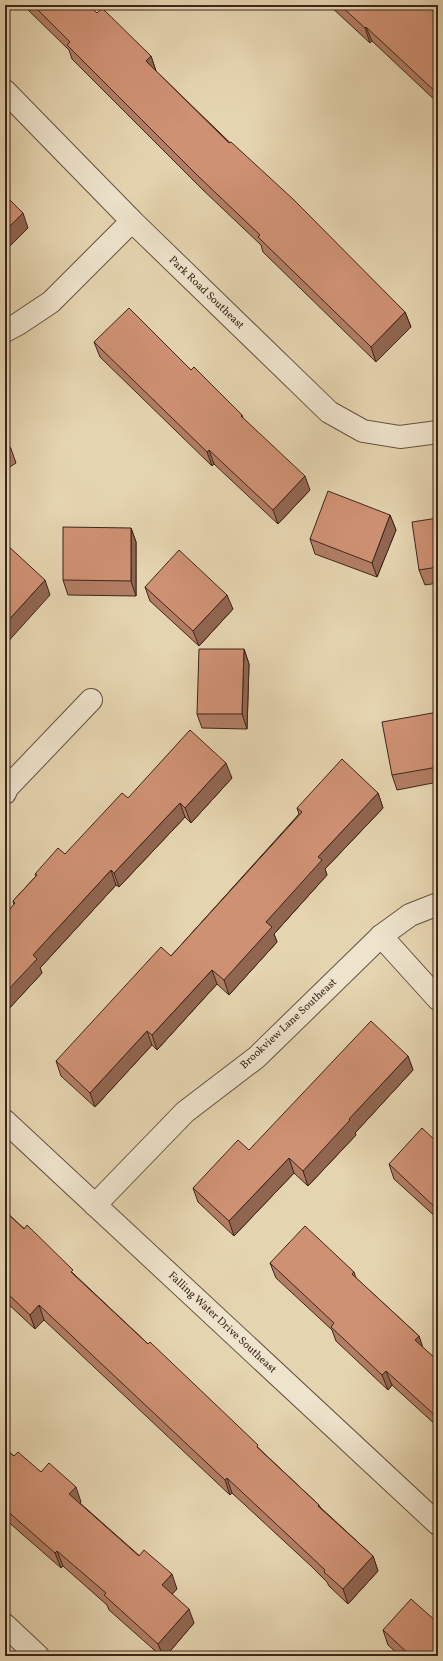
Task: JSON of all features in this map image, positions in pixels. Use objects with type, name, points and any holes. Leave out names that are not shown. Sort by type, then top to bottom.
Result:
[{"type":"street","name":"Park Road Southeast","points":[[5,91],[132,221],[330,412],[363,431],[400,437],[438,432]]},
{"type":"street","points":[[5,331],[51,302],[132,221]]},
{"type":"street","points":[[5,793],[7,788],[90,700]]},
{"type":"street","name":"Brookview Lane Southeast","points":[[95,1205],[185,1112],[257,1057],[382,936],[410,915],[438,904]]},
{"type":"street","points":[[382,936],[438,999]]},
{"type":"street","name":"Falling Water Drive Southeast","points":[[5,1121],[438,1524]]},
{"type":"street","points":[[5,1625],[38,1656]]},
{"type":"building","points":[[33,5],[89,5],[97,13],[102,8],[151,56],[146,61],[229,143],[231,142],[294,200],[405,312],[371,347],[258,237],[260,235],[198,176],[67,45],[70,42]]},
{"type":"building","points":[[340,5],[427,5],[438,16],[438,94],[366,27],[365,28]]},
{"type":"building","points":[[5,195],[23,213],[5,231]]},
{"type":"building","points":[[129,308],[191,370],[194,367],[242,415],[241,416],[305,476],[273,510],[209,450],[207,452],[94,342]]},
{"type":"building","points":[[5,438],[11,449],[5,452]]},
{"type":"building","points":[[328,491],[390,515],[372,563],[310,539]]},
{"type":"building","points":[[438,518],[438,567],[419,570],[412,522]]},
{"type":"building","points":[[63,527],[131,528],[131,581],[63,580]]},
{"type":"building","points":[[6,544],[45,580],[5,624],[5,545]]},
{"type":"building","points":[[179,550],[227,595],[193,631],[145,587]]},
{"type":"building","points":[[199,649],[244,649],[242,714],[197,714]]},
{"type":"building","points":[[438,712],[438,767],[392,775],[382,722]]},
{"type":"building","points":[[190,730],[226,763],[185,808],[180,803],[114,873],[111,870],[33,955],[37,959],[5,993],[5,915],[15,903],[13,901],[37,875],[35,874],[58,848],[65,854],[122,793],[128,798]]},
{"type":"building","points":[[342,759],[378,793],[318,857],[322,860],[266,922],[272,927],[224,980],[212,970],[152,1035],[147,1031],[90,1093],[56,1061],[161,947],[171,956],[302,812],[297,808]]},
{"type":"building","points":[[371,1021],[408,1056],[303,1171],[289,1158],[229,1221],[193,1188],[238,1140],[249,1150]]},
{"type":"building","points":[[422,1128],[438,1143],[438,1210],[389,1164]]},
{"type":"building","points":[[5,1211],[24,1229],[27,1225],[73,1270],[71,1272],[148,1344],[150,1342],[258,1445],[257,1447],[319,1505],[318,1506],[373,1556],[343,1589],[324,1572],[325,1570],[227,1478],[225,1480],[39,1305],[30,1315],[5,1291]]},
{"type":"building","points":[[305,1226],[354,1272],[352,1274],[419,1336],[415,1340],[438,1361],[438,1418],[386,1371],[382,1375],[331,1327],[334,1323],[270,1263]]},
{"type":"building","points":[[5,1449],[14,1456],[18,1452],[41,1472],[49,1463],[76,1487],[69,1494],[139,1556],[144,1550],[172,1574],[162,1585],[189,1609],[158,1644],[104,1595],[106,1593],[57,1551],[55,1553],[5,1509]]},
{"type":"building","points":[[411,1599],[438,1623],[438,1656],[411,1656],[383,1630]]}]
